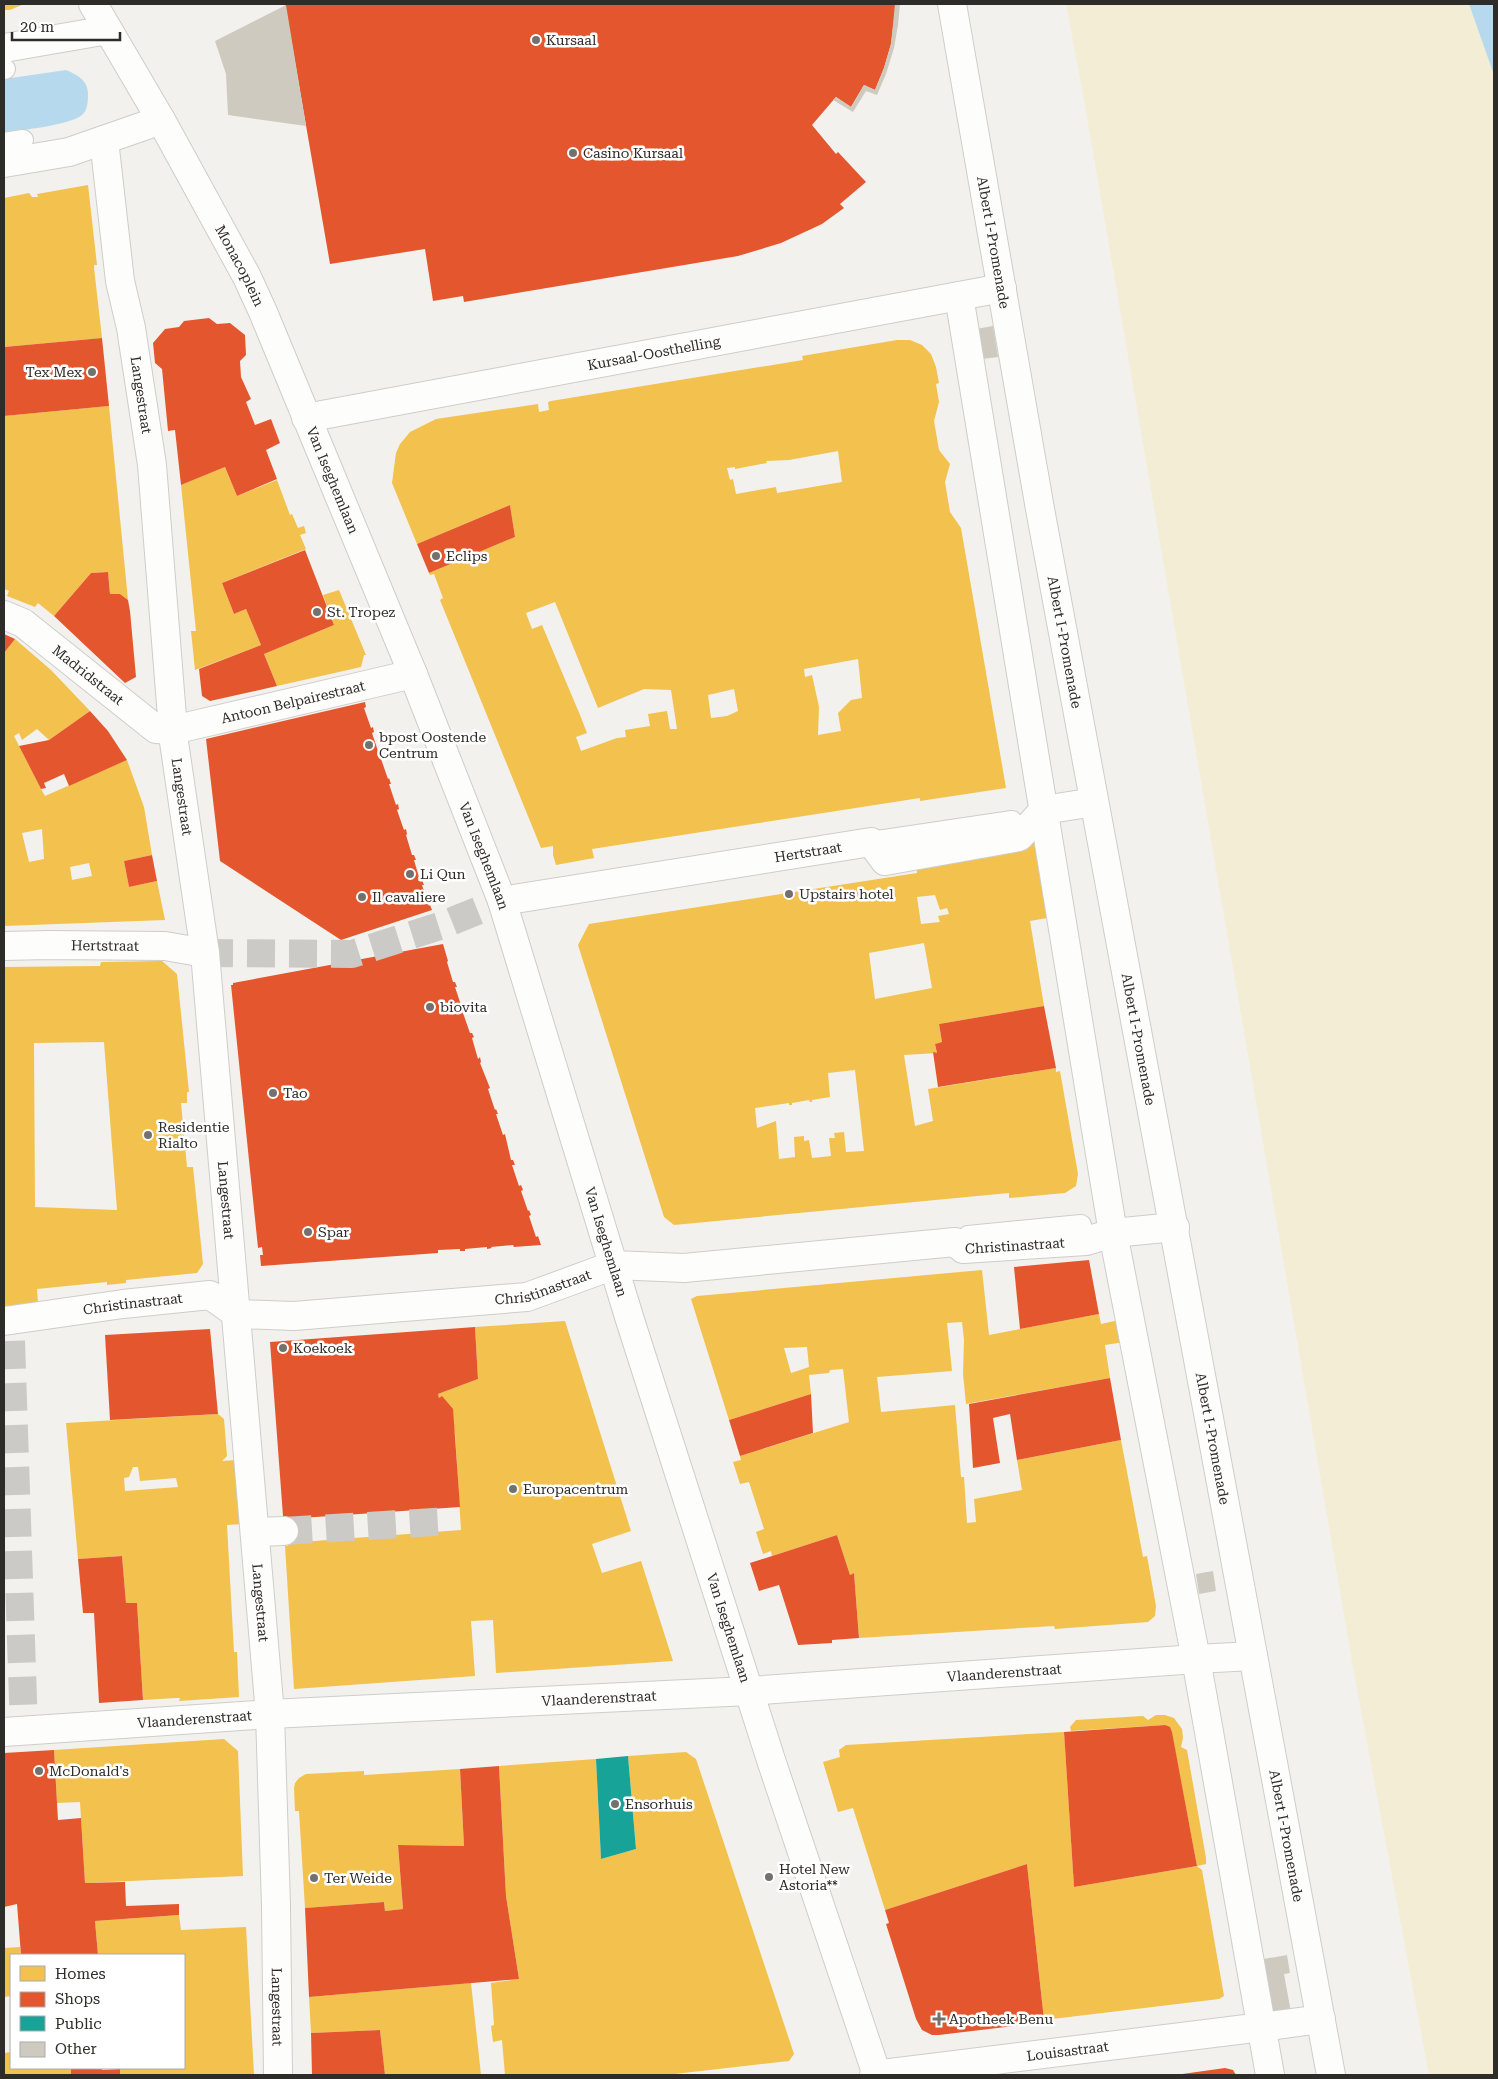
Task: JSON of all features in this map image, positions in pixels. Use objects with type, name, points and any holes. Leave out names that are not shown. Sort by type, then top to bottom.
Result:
[{"type":"street","name":"Monacoplein","points":[[93,4],[161,120],[247,277],[306,418]]},
{"type":"street","name":"Albert I-Promenade","points":[[952,4],[1094,802],[1175,1227],[1331,2075]]},
{"type":"street","points":[[4,62],[108,30]]},
{"type":"street","points":[[4,163],[68,152],[161,120]]},
{"type":"street","name":"Langestraat","points":[[104,140],[120,281],[130,328],[152,465],[173,730],[205,953],[256,1532],[270,1714],[276,1906],[278,2075]]},
{"type":"street","name":"Kursaal-Oosthelling","points":[[306,418],[1002,288]]},
{"type":"street","points":[[958,296],[1113,1233],[1196,1660],[1270,2075]]},
{"type":"street","name":"Van Iseghemlaan","points":[[306,418],[413,674],[502,902],[614,1265],[750,1691],[876,2075]]},
{"type":"street","name":"Madridstraat","points":[[4,615],[23,623],[156,729],[173,730]]},
{"type":"street","name":"Antoon Belpairestraat","points":[[173,730],[413,674]]},
{"type":"street","points":[[871,842],[885,861],[1019,836],[1044,810],[1094,802]]},
{"type":"street","name":"Hertstraat","points":[[502,902],[871,842]]},
{"type":"street","name":"Hertstraat","points":[[4,946],[48,944],[165,946],[205,953]]},
{"type":"street","name":"Christinastraat","points":[[8,1328],[123,1304],[210,1295],[237,1314],[294,1316],[527,1297],[614,1265],[684,1268],[955,1242],[963,1249],[1086,1241],[1113,1233],[1175,1227]]},
{"type":"street","points":[[256,1532],[284,1530]]},
{"type":"street","name":"Vlaanderenstraat","points":[[4,1732],[270,1714],[750,1691],[1253,1656]]},
{"type":"street","name":"Louisastraat","points":[[876,2075],[1321,2019]]},
{"type":"lane","points":[[871,842],[1012,821]]},
{"type":"lane","points":[[955,1242],[964,1236],[1081,1225]]},
{"type":"sand","points":[[1066,4],[1469,4],[1494,75],[1494,2075],[1429,2075],[1353,1667]]},
{"type":"water","points":[[1469,4],[1494,4],[1494,75]]},
{"type":"water","points":[[66,70],[81,78],[86,84],[88,93],[87,105],[82,115],[68,122],[4,133],[4,79]]},
{"type":"building: Homes","points":[[4,4],[24,4],[10,10],[4,10]]},
{"type":"building: Homes","points":[[88,185],[97,265],[94,265],[94,268],[102,338],[4,347],[4,198],[29,193],[32,197],[38,197],[37,194]]},
{"type":"building: Homes","points":[[897,340],[910,340],[922,345],[931,354],[939,383],[936,384],[939,402],[934,421],[939,450],[950,464],[945,482],[950,512],[961,528],[1006,788],[920,801],[920,798],[592,849],[594,858],[556,865],[553,846],[541,848],[440,600],[443,598],[434,574],[430,575],[429,573],[515,537],[510,505],[417,544],[392,483],[396,453],[400,444],[410,432],[436,419],[538,404],[539,412],[549,410],[548,402],[551,401],[803,360],[802,356]],"holes":[[[838,451],[842,482],[777,493],[776,487],[736,494],[733,479],[730,480],[727,468],[735,467],[735,469],[767,463],[766,461],[789,460]],[[555,602],[598,708],[644,689],[671,690],[677,729],[670,729],[667,711],[648,714],[650,726],[625,730],[626,737],[617,738],[581,751],[576,737],[587,733],[580,715],[542,625],[532,629],[526,613]],[[858,659],[862,698],[851,700],[838,713],[841,731],[818,735],[819,707],[812,675],[805,677],[804,669]],[[734,689],[738,711],[727,716],[711,718],[708,695]]]},
{"type":"building: Homes","points":[[109,406],[128,600],[120,594],[110,594],[108,572],[91,573],[54,616],[38,603],[35,607],[7,596],[9,591],[4,589],[4,416]]},
{"type":"building: Homes","points":[[225,467],[237,496],[277,480],[290,515],[292,514],[298,528],[304,526],[306,533],[300,535],[306,549],[222,583],[234,614],[246,609],[261,645],[195,670],[191,631],[196,631],[181,485]]},
{"type":"building: Homes","points":[[339,590],[366,655],[364,655],[361,667],[277,686],[264,654],[334,625],[323,595]]},
{"type":"building: Homes","points":[[15,639],[51,670],[90,711],[49,740],[37,729],[22,740],[19,733],[14,736],[45,796],[127,760],[144,807],[152,855],[124,861],[129,887],[157,881],[165,920],[4,926],[4,653]],"holes":[[[42,829],[44,859],[29,862],[22,833]],[[89,863],[92,876],[72,880],[70,867]]]},
{"type":"building: Homes","points":[[1032,839],[1034,842],[1047,918],[1030,921],[1044,1006],[939,1024],[942,1042],[935,1044],[937,1053],[904,1055],[915,1126],[933,1121],[928,1089],[1056,1068],[1056,1072],[1060,1071],[1078,1174],[1076,1186],[1065,1193],[1009,1198],[1009,1193],[674,1225],[664,1217],[578,945],[589,924],[917,873],[917,869],[1001,855],[999,841]],"holes":[[[935,895],[940,910],[947,908],[949,914],[938,916],[940,922],[921,924],[917,897]],[[924,943],[932,988],[875,999],[869,953]],[[855,1070],[864,1151],[846,1152],[844,1132],[834,1133],[835,1138],[829,1138],[831,1156],[812,1158],[809,1140],[804,1141],[804,1136],[794,1137],[795,1157],[779,1159],[776,1121],[757,1128],[755,1108],[789,1103],[789,1105],[792,1105],[792,1103],[809,1100],[812,1102],[812,1100],[830,1097],[828,1073]]]},
{"type":"building: Homes","name":"Residentie Rialto","points":[[162,961],[177,974],[189,1092],[187,1092],[187,1103],[181,1103],[187,1167],[193,1167],[203,1264],[197,1273],[126,1280],[126,1283],[107,1285],[107,1282],[37,1289],[38,1303],[4,1306],[4,967],[100,966],[101,962]],"holes":[[[104,1042],[117,1210],[35,1207],[34,1043]]]},
{"type":"building: Homes","points":[[982,1270],[989,1335],[1099,1314],[1101,1324],[1133,1317],[1137,1340],[1105,1345],[1110,1378],[966,1404],[963,1374],[964,1340],[962,1322],[947,1323],[952,1371],[877,1377],[881,1412],[955,1405],[961,1477],[964,1477],[967,1523],[976,1522],[974,1499],[1022,1490],[1017,1460],[1121,1440],[1143,1557],[1147,1556],[1156,1606],[1155,1616],[1148,1622],[1055,1629],[1054,1626],[859,1638],[854,1573],[850,1575],[837,1535],[772,1556],[771,1551],[763,1554],[756,1532],[764,1529],[749,1482],[740,1484],[733,1462],[741,1460],[740,1456],[849,1422],[843,1369],[830,1370],[829,1373],[809,1375],[811,1394],[729,1420],[691,1299],[697,1296]],"holes":[[[807,1347],[809,1367],[791,1373],[784,1348]]]},
{"type":"building: Homes","points":[[565,1321],[631,1531],[592,1544],[602,1573],[641,1561],[673,1661],[496,1673],[493,1620],[471,1621],[475,1676],[294,1689],[285,1546],[288,1546],[288,1543],[461,1530],[455,1433],[443,1398],[439,1398],[438,1394],[478,1379],[475,1327]]},
{"type":"building: Homes","points":[[218,1414],[224,1419],[227,1456],[222,1461],[238,1460],[243,1524],[227,1525],[234,1652],[237,1652],[239,1697],[179,1701],[180,1698],[143,1700],[137,1603],[126,1603],[122,1556],[78,1559],[66,1423]],"holes":[[[133,1467],[138,1467],[140,1481],[176,1478],[178,1487],[125,1491],[124,1478],[129,1477]]]},
{"type":"building: Homes","points":[[1156,1715],[1174,1718],[1182,1729],[1181,1747],[1187,1750],[1206,1864],[1197,1866],[1171,1729],[1165,1725],[1071,1731],[1070,1727],[1076,1720],[1143,1716],[1148,1720]]},
{"type":"building: Homes","points":[[1064,1732],[1074,1887],[1197,1866],[1202,1870],[1224,1996],[1219,1999],[1044,2020],[1027,1864],[885,1910],[853,1808],[838,1812],[823,1762],[840,1757],[839,1750],[846,1745]]},
{"type":"building: Homes","points":[[224,1739],[238,1751],[243,1876],[85,1883],[80,1802],[57,1803],[54,1750]]},
{"type":"building: Homes","points":[[686,1752],[696,1759],[794,2054],[789,2061],[666,2075],[505,2075],[502,2040],[493,2042],[491,2026],[494,2025],[491,1983],[519,1979],[506,1896],[499,1766],[596,1759],[601,1859],[636,1849],[628,1756]]},
{"type":"building: Homes","points":[[460,1769],[464,1846],[398,1845],[403,1909],[385,1911],[384,1902],[305,1908],[299,1811],[295,1811],[294,1788],[299,1778],[306,1774],[364,1771],[364,1775]]},
{"type":"building: Homes","points":[[179,1915],[181,1930],[246,1927],[254,2075],[120,2075],[120,2069],[185,2069],[185,1954],[98,1954],[95,1921]]},
{"type":"building: Homes","points":[[20,1947],[21,1954],[10,1954],[10,1996],[4,1997],[4,1948]]},
{"type":"building: Homes","points":[[471,1983],[481,2075],[385,2075],[380,2030],[311,2033],[309,1997]]},
{"type":"building: Homes","points":[[10,2052],[10,2069],[71,2069],[71,2075],[4,2075],[4,2053]]},
{"type":"building: Shops","name":"Casino Kursaal","points":[[285,4],[895,4],[895,13],[891,44],[875,90],[864,85],[851,107],[836,97],[812,125],[836,154],[838,152],[866,182],[840,204],[844,208],[822,224],[781,243],[738,256],[464,302],[463,296],[433,301],[425,249],[330,264]]},
{"type":"building: Shops","points":[[209,318],[217,324],[230,323],[245,335],[246,355],[240,361],[241,377],[251,399],[246,402],[255,425],[271,419],[280,443],[266,450],[277,479],[237,496],[225,467],[181,485],[175,430],[168,431],[162,369],[155,363],[153,343],[165,329],[179,327],[184,321]]},
{"type":"building: Shops","points":[[102,338],[109,406],[4,416],[4,347]]},
{"type":"building: Shops","points":[[510,505],[515,537],[429,573],[417,544]]},
{"type":"building: Shops","points":[[305,550],[334,625],[264,654],[277,686],[210,701],[202,696],[199,669],[261,645],[246,609],[234,614],[222,583]]},
{"type":"building: Shops","points":[[108,572],[110,594],[120,594],[128,600],[130,611],[136,677],[125,683],[54,616],[91,573]]},
{"type":"building: Shops","points":[[4,634],[15,639],[4,653]]},
{"type":"building: Shops","points":[[365,702],[366,707],[364,708],[371,728],[373,727],[374,732],[372,733],[379,754],[381,753],[381,759],[391,784],[389,784],[396,805],[398,804],[399,809],[397,810],[404,830],[406,829],[412,855],[414,855],[416,860],[414,860],[420,881],[422,880],[429,906],[432,910],[341,940],[220,861],[206,739]]},
{"type":"building: Shops","points":[[90,711],[108,731],[127,760],[69,786],[64,774],[44,783],[46,788],[41,789],[19,746],[49,740]]},
{"type":"building: Shops","points":[[152,855],[157,881],[129,887],[124,861]]},
{"type":"building: Shops","points":[[443,944],[453,982],[455,982],[457,987],[455,987],[462,1008],[464,1007],[465,1012],[463,1013],[470,1033],[474,1037],[472,1038],[478,1059],[480,1057],[480,1063],[490,1088],[488,1089],[498,1114],[496,1114],[503,1135],[505,1134],[511,1160],[513,1160],[515,1165],[512,1165],[519,1186],[521,1185],[523,1190],[521,1191],[531,1215],[529,1216],[536,1237],[538,1236],[541,1245],[514,1247],[513,1245],[487,1249],[487,1247],[465,1249],[465,1251],[460,1251],[460,1249],[438,1250],[438,1253],[261,1266],[260,1255],[263,1255],[262,1247],[258,1248],[231,985],[233,983]]},
{"type":"building: Shops","points":[[1044,1006],[1056,1068],[938,1087],[933,1052],[937,1053],[935,1044],[942,1042],[939,1024]]},
{"type":"building: Shops","points":[[1089,1260],[1099,1314],[1020,1329],[1014,1267]]},
{"type":"building: Shops","points":[[475,1327],[478,1379],[438,1394],[439,1398],[442,1396],[453,1409],[460,1507],[287,1519],[286,1516],[283,1516],[270,1342]]},
{"type":"building: Shops","points":[[210,1329],[218,1414],[110,1420],[105,1335]]},
{"type":"building: Shops","points":[[1110,1378],[1121,1440],[1017,1460],[1010,1414],[993,1418],[1000,1463],[973,1468],[969,1404]]},
{"type":"building: Shops","points":[[811,1394],[813,1433],[740,1456],[729,1420]]},
{"type":"building: Shops","points":[[837,1535],[850,1575],[854,1573],[859,1638],[832,1640],[832,1643],[798,1645],[779,1585],[759,1591],[750,1563]]},
{"type":"building: Shops","points":[[122,1556],[126,1603],[137,1603],[143,1700],[99,1703],[94,1613],[83,1613],[78,1559]]},
{"type":"building: Shops","points":[[1165,1725],[1170,1727],[1172,1732],[1197,1866],[1074,1887],[1064,1732]]},
{"type":"building: Shops","points":[[54,1750],[58,1820],[81,1818],[85,1883],[125,1882],[126,1906],[179,1904],[179,1915],[95,1921],[98,1954],[21,1954],[17,1904],[4,1907],[4,1753]]},
{"type":"building: Shops","points":[[499,1766],[506,1896],[519,1979],[309,1997],[305,1908],[384,1902],[385,1911],[403,1909],[398,1845],[464,1846],[460,1769]]},
{"type":"building: Shops","points":[[1027,1864],[1044,2020],[1038,2020],[1039,2023],[939,2035],[932,2035],[922,2030],[916,2019],[886,1924],[889,1923],[885,1910]]},
{"type":"building: Shops","points":[[380,2030],[385,2075],[312,2075],[311,2033]]},
{"type":"building: Shops","points":[[1225,2068],[1233,2070],[1236,2075],[1175,2075]]},
{"type":"building: Shops","points":[[71,2069],[120,2069],[120,2075],[71,2075]]},
{"type":"building: Public","name":"Ensorhuis","points":[[628,1756],[636,1849],[601,1859],[596,1759]]},
{"type":"building: Other","points":[[895,4],[900,4],[898,25],[894,48],[886,74],[877,95],[866,91],[853,112],[833,100],[836,97],[851,107],[864,85],[875,90],[891,44]]},
{"type":"building: Other","points":[[286,5],[306,126],[228,115],[226,74],[215,41]]},
{"type":"building: Other","points":[[993,326],[998,357],[982,359],[976,329]]},
{"type":"building: Other","points":[[1213,1571],[1216,1591],[1199,1594],[1196,1574]]},
{"type":"building: Other","points":[[1287,1955],[1290,1973],[1284,1974],[1292,2018],[1274,2021],[1264,1959]]},
{"type":"tunnel","points":[[205,953],[352,954],[440,926],[502,901]]},
{"type":"tunnel","points":[[11,1341],[24,1730]]},
{"type":"tunnel","points":[[284,1531],[450,1521]]},
{"type":"place","name":"Kursaal","points":[[536,40]]},
{"type":"place","name":"Casino Kursaal","points":[[573,153]]},
{"type":"place","name":"Tex Mex","points":[[92,372]]},
{"type":"place","name":"Eclips","points":[[436,556]]},
{"type":"place","name":"St. Tropez","points":[[317,612]]},
{"type":"place","name":"bpost Oostende Centrum","points":[[369,745]]},
{"type":"place","name":"Li Qun","points":[[410,874]]},
{"type":"place","name":"Upstairs hotel","points":[[789,894]]},
{"type":"place","name":"Il cavaliere","points":[[362,897]]},
{"type":"place","name":"biovita","points":[[430,1007]]},
{"type":"place","name":"Tao","points":[[273,1093]]},
{"type":"place","name":"Residentie Rialto","points":[[148,1135]]},
{"type":"place","name":"Spar","points":[[308,1232]]},
{"type":"place","name":"Koekoek","points":[[283,1348]]},
{"type":"place","name":"Europacentrum","points":[[513,1489]]},
{"type":"place","name":"McDonald's","points":[[39,1771]]},
{"type":"place","name":"Ensorhuis","points":[[615,1804]]},
{"type":"place","name":"Hotel New Astoria**","points":[[769,1877]]},
{"type":"place","name":"Ter Weide","points":[[314,1878]]},
{"type":"place","name":"Apotheek Benu","points":[[939,2019]]}]
